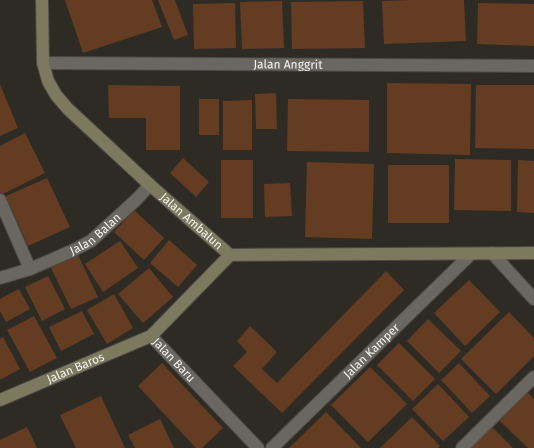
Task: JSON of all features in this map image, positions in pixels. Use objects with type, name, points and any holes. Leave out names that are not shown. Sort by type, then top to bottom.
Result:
[{"type":"street","name":"Jalan Ambalun","points":[[42,0],[42,63],[48,81],[56,95],[68,109],[150,185],[230,255],[534,253]]},
{"type":"street","name":"Jalan Anggrit","points":[[42,63],[534,66]]},
{"type":"street","name":"Jalan Balan","points":[[0,278],[30,269],[74,250],[90,241],[136,200],[150,185]]},
{"type":"street","points":[[0,200],[30,269]]},
{"type":"street","points":[[492,253],[534,299]]},
{"type":"street","name":"Jalan Kamper","points":[[272,448],[471,254]]},
{"type":"street","name":"Jalan Baru","points":[[230,255],[151,336],[258,448]]},
{"type":"street","name":"Jalan Baros","points":[[0,400],[151,336]]},
{"type":"street","points":[[462,448],[534,377]]},
{"type":"building","points":[[65,0],[152,0],[162,27],[83,53]]},
{"type":"building","points":[[158,0],[175,0],[188,35],[174,40]]},
{"type":"building","points":[[464,0],[466,41],[384,44],[382,1]]},
{"type":"building","points":[[282,1],[284,48],[242,49],[240,2]]},
{"type":"building","points":[[363,1],[365,48],[292,49],[291,2]]},
{"type":"building","points":[[235,3],[236,48],[194,49],[193,4]]},
{"type":"building","points":[[478,3],[534,4],[534,46],[477,44]]},
{"type":"building","points":[[387,83],[471,84],[470,155],[387,153]]},
{"type":"building","points":[[0,84],[18,128],[0,136]]},
{"type":"building","points":[[108,85],[180,86],[180,150],[146,150],[146,118],[109,118]]},
{"type":"building","points":[[476,85],[534,85],[534,149],[475,148]]},
{"type":"building","points":[[276,93],[277,129],[256,129],[255,94]]},
{"type":"building","points":[[199,99],[219,99],[219,135],[199,135]]},
{"type":"building","points":[[288,99],[369,100],[369,152],[287,151]]},
{"type":"building","points":[[252,100],[252,150],[223,150],[223,101]]},
{"type":"building","points":[[25,133],[45,173],[1,195],[0,146]]},
{"type":"building","points":[[183,158],[209,182],[196,197],[170,173]]},
{"type":"building","points":[[455,159],[511,160],[511,211],[454,210]]},
{"type":"building","points":[[221,160],[253,160],[253,218],[221,218]]},
{"type":"building","points":[[518,160],[534,161],[534,213],[517,212]]},
{"type":"building","points":[[307,162],[374,164],[372,239],[305,237]]},
{"type":"building","points":[[388,165],[449,165],[449,223],[388,223]]},
{"type":"building","points":[[47,178],[70,227],[28,246],[6,196]]},
{"type":"building","points":[[290,183],[292,216],[265,217],[264,184]]},
{"type":"building","points":[[134,210],[164,238],[144,260],[114,232]]},
{"type":"building","points":[[169,240],[197,265],[178,287],[150,263]]},
{"type":"building","points":[[120,241],[138,268],[103,292],[85,264]]},
{"type":"building","points":[[77,253],[98,297],[71,309],[50,266]]},
{"type":"building","points":[[149,268],[173,297],[143,323],[118,294]]},
{"type":"building","points":[[386,271],[404,290],[282,413],[233,366],[247,352],[237,341],[250,326],[277,352],[262,369],[277,383]]},
{"type":"building","points":[[48,276],[65,309],[42,321],[25,287]]},
{"type":"building","points":[[469,280],[500,312],[465,346],[434,313]]},
{"type":"building","points":[[19,289],[30,309],[6,322],[0,311],[0,299]]},
{"type":"building","points":[[114,294],[133,328],[107,344],[87,310]]},
{"type":"building","points":[[82,311],[94,334],[61,351],[49,327]]},
{"type":"building","points":[[509,312],[534,338],[534,356],[496,394],[461,359]]},
{"type":"building","points":[[34,316],[57,358],[30,372],[7,330]]},
{"type":"building","points":[[428,319],[461,351],[439,373],[407,341]]},
{"type":"building","points":[[3,337],[20,369],[0,380],[0,339]]},
{"type":"building","points":[[399,343],[435,379],[413,401],[377,365]]},
{"type":"building","points":[[162,363],[223,428],[202,448],[196,448],[138,386]]},
{"type":"building","points":[[459,363],[490,396],[472,413],[441,380]]},
{"type":"building","points":[[370,367],[407,404],[368,442],[331,405]]},
{"type":"building","points":[[438,384],[469,417],[443,441],[412,409]]},
{"type":"building","points":[[527,392],[534,399],[534,448],[528,448],[499,420]]},
{"type":"building","points":[[101,396],[125,448],[76,448],[60,415]]},
{"type":"building","points":[[326,412],[361,448],[289,448]]},
{"type":"building","points":[[412,417],[440,446],[438,448],[380,448]]},
{"type":"building","points":[[160,419],[174,448],[135,448],[128,435]]},
{"type":"building","points":[[491,426],[513,448],[469,448]]},
{"type":"building","points":[[27,427],[37,448],[0,448],[0,440]]}]
